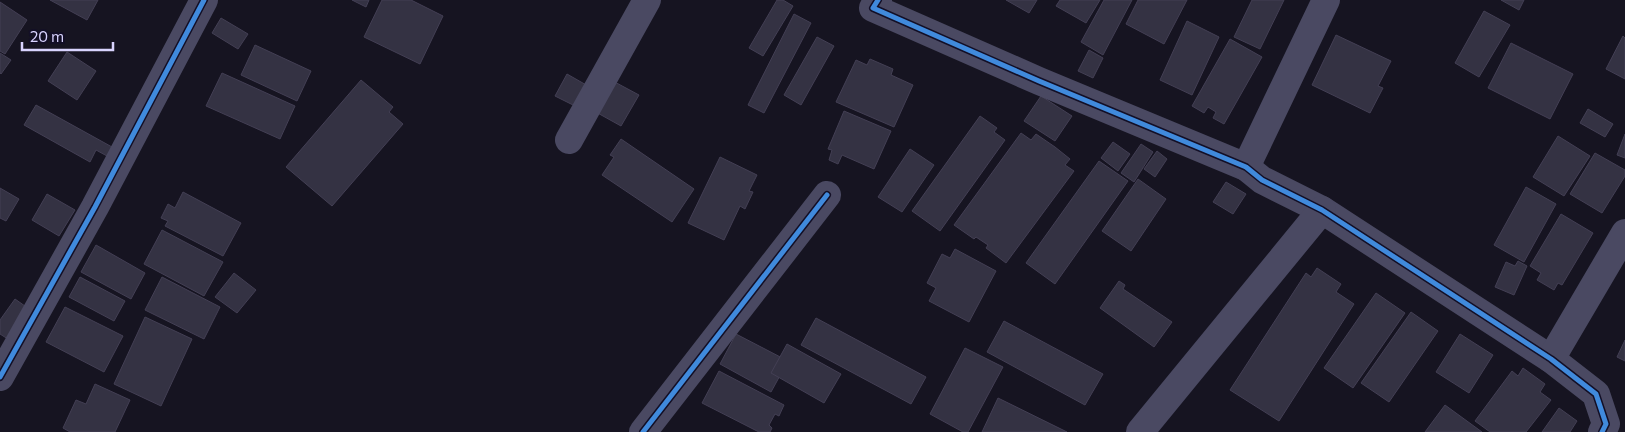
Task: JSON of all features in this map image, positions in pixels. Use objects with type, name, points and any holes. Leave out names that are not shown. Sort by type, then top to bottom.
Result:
[{"type":"street","points":[[0,377],[95,207],[204,0]]},
{"type":"street","points":[[569,140],[646,0]]},
{"type":"street","points":[[1246,168],[1326,0]]},
{"type":"street","points":[[870,3],[1039,81],[1246,168],[1262,180],[1322,210],[1551,359],[1596,394],[1606,424],[1602,432]]},
{"type":"street","points":[[644,432],[827,195]]},
{"type":"street","points":[[1140,432],[1322,210]]},
{"type":"street","points":[[1551,359],[1625,233]]},
{"type":"building","points":[[50,0],[98,0],[87,20]]},
{"type":"building","points":[[352,0],[369,0],[366,7]]},
{"type":"building","points":[[382,0],[411,0],[443,16],[420,64],[364,37]]},
{"type":"building","points":[[777,0],[783,0],[793,6],[763,56],[749,48]]},
{"type":"building","points":[[1006,0],[1037,0],[1029,13]]},
{"type":"building","points":[[1060,0],[1100,0],[1086,23],[1056,6]]},
{"type":"building","points":[[1104,0],[1132,0],[1103,55],[1081,42]]},
{"type":"building","points":[[1138,0],[1187,0],[1164,44],[1126,24]]},
{"type":"building","points":[[1252,0],[1284,0],[1260,49],[1234,37]]},
{"type":"building","points":[[1501,0],[1524,0],[1519,10]]},
{"type":"building","points":[[0,2],[27,20],[5,54],[0,51]]},
{"type":"building","points":[[1484,11],[1510,25],[1479,77],[1455,63]]},
{"type":"building","points":[[794,14],[811,23],[764,113],[748,105]]},
{"type":"building","points":[[221,18],[248,34],[238,49],[212,33]]},
{"type":"building","points":[[1187,21],[1219,37],[1192,95],[1160,80]]},
{"type":"building","points":[[1336,35],[1391,61],[1378,86],[1383,88],[1370,113],[1312,85]]},
{"type":"building","points":[[1623,36],[1625,38],[1625,79],[1606,69]]},
{"type":"building","points":[[817,37],[834,46],[801,105],[784,95]]},
{"type":"building","points":[[1230,39],[1262,57],[1224,124],[1213,118],[1216,112],[1208,107],[1204,113],[1192,106]]},
{"type":"building","points":[[1511,43],[1573,74],[1550,119],[1488,88]]},
{"type":"building","points":[[255,45],[311,71],[297,101],[241,75]]},
{"type":"building","points":[[1089,50],[1103,58],[1093,78],[1078,71]]},
{"type":"building","points":[[67,52],[96,71],[77,100],[48,81]]},
{"type":"building","points":[[0,53],[11,60],[1,74],[0,73]]},
{"type":"building","points":[[870,59],[893,69],[891,75],[913,85],[894,127],[836,102],[856,60],[867,65]]},
{"type":"building","points":[[222,73],[295,106],[280,139],[206,106]]},
{"type":"building","points":[[567,74],[588,86],[577,107],[555,96]]},
{"type":"building","points":[[361,80],[393,107],[389,112],[403,124],[332,206],[286,167]]},
{"type":"building","points":[[611,80],[639,95],[621,126],[594,111]]},
{"type":"building","points":[[1041,96],[1072,116],[1055,141],[1024,121]]},
{"type":"building","points":[[36,105],[112,147],[107,156],[96,150],[90,162],[24,125]]},
{"type":"building","points":[[1588,109],[1613,124],[1605,137],[1580,123]]},
{"type":"building","points":[[844,111],[891,131],[874,169],[842,155],[838,164],[829,160],[832,150],[828,149]]},
{"type":"building","points":[[980,116],[997,128],[994,132],[1005,140],[940,231],[912,211]]},
{"type":"building","points":[[1021,133],[1031,140],[1036,134],[1055,147],[1070,159],[1065,165],[1074,171],[1006,263],[986,248],[988,245],[976,237],[974,239],[954,225]]},
{"type":"building","points":[[1625,134],[1625,158],[1617,155]]},
{"type":"building","points":[[1558,136],[1590,156],[1564,196],[1533,177]]},
{"type":"building","points":[[621,139],[694,189],[672,222],[602,175],[614,157],[610,155]]},
{"type":"building","points":[[1113,142],[1130,154],[1118,171],[1101,158]]},
{"type":"building","points":[[1141,144],[1153,152],[1134,182],[1121,173]]},
{"type":"building","points":[[910,149],[934,165],[902,212],[878,197]]},
{"type":"building","points":[[1157,151],[1167,159],[1155,177],[1144,169]]},
{"type":"building","points":[[1595,153],[1625,170],[1625,176],[1602,213],[1570,194]]},
{"type":"building","points":[[720,157],[757,175],[749,191],[753,192],[745,209],[740,206],[724,240],[688,223]]},
{"type":"building","points":[[1099,161],[1128,181],[1055,284],[1026,263]]},
{"type":"building","points":[[1138,179],[1166,199],[1131,251],[1102,231]]},
{"type":"building","points":[[1226,182],[1246,194],[1233,214],[1213,202]]},
{"type":"building","points":[[1526,187],[1556,204],[1524,262],[1494,245]]},
{"type":"building","points":[[0,188],[19,199],[6,221],[0,218]]},
{"type":"building","points":[[183,192],[241,223],[223,256],[165,226],[168,221],[161,218],[168,204],[175,208]]},
{"type":"building","points":[[47,194],[75,210],[59,236],[32,220]]},
{"type":"building","points":[[1561,214],[1593,233],[1562,285],[1558,283],[1554,290],[1537,280],[1541,273],[1530,266]]},
{"type":"building","points":[[162,230],[223,262],[204,296],[144,264]]},
{"type":"building","points":[[96,245],[145,273],[131,299],[81,272]]},
{"type":"building","points":[[955,249],[996,271],[969,322],[929,301],[936,288],[927,283],[942,254],[950,258]]},
{"type":"building","points":[[1518,261],[1527,266],[1514,295],[1495,287],[1506,262],[1515,266]]},
{"type":"building","points":[[1317,268],[1341,284],[1336,292],[1354,304],[1279,421],[1230,390],[1306,273],[1311,277]]},
{"type":"building","points":[[234,273],[256,290],[237,313],[215,297]]},
{"type":"building","points":[[80,277],[125,301],[114,321],[69,297]]},
{"type":"building","points":[[162,277],[220,307],[204,339],[145,310]]},
{"type":"building","points":[[1119,281],[1125,285],[1123,289],[1172,322],[1154,347],[1100,308]]},
{"type":"building","points":[[1376,293],[1405,313],[1353,388],[1324,368]]},
{"type":"building","points":[[15,299],[32,311],[11,341],[0,334],[0,320]]},
{"type":"building","points":[[65,307],[123,336],[104,372],[46,342]]},
{"type":"building","points":[[1411,312],[1438,331],[1389,402],[1361,383]]},
{"type":"building","points":[[145,317],[192,339],[161,406],[114,384]]},
{"type":"building","points":[[816,318],[926,377],[911,404],[801,345]]},
{"type":"building","points":[[1004,321],[1103,374],[1085,405],[987,352]]},
{"type":"building","points":[[736,334],[788,361],[771,392],[720,364]]},
{"type":"building","points":[[1460,334],[1493,355],[1469,393],[1436,372]]},
{"type":"building","points":[[1625,340],[1625,361],[1617,357]]},
{"type":"building","points":[[787,344],[841,374],[824,403],[771,373]]},
{"type":"building","points":[[965,348],[1003,367],[968,432],[963,432],[930,414]]},
{"type":"building","points":[[1523,368],[1545,384],[1540,392],[1551,400],[1526,432],[1490,432],[1475,421],[1512,371],[1518,376]]},
{"type":"building","points":[[719,371],[784,405],[779,416],[775,414],[769,425],[772,428],[770,432],[759,432],[702,403]]},
{"type":"building","points":[[95,384],[130,400],[115,432],[70,432],[63,428],[76,400],[86,404]]},
{"type":"building","points":[[998,398],[1067,432],[982,432]]},
{"type":"building","points":[[1445,405],[1482,432],[1425,432]]},
{"type":"building","points":[[1559,408],[1577,421],[1570,432],[1542,432]]},
{"type":"cycle path","points":[[0,377],[95,207],[204,0]]},
{"type":"cycle path","points":[[878,0],[873,8],[1039,81],[1246,167],[1262,180],[1322,210],[1551,359],[1596,394],[1606,424],[1602,432]]},
{"type":"cycle path","points":[[643,432],[827,195]]}]
